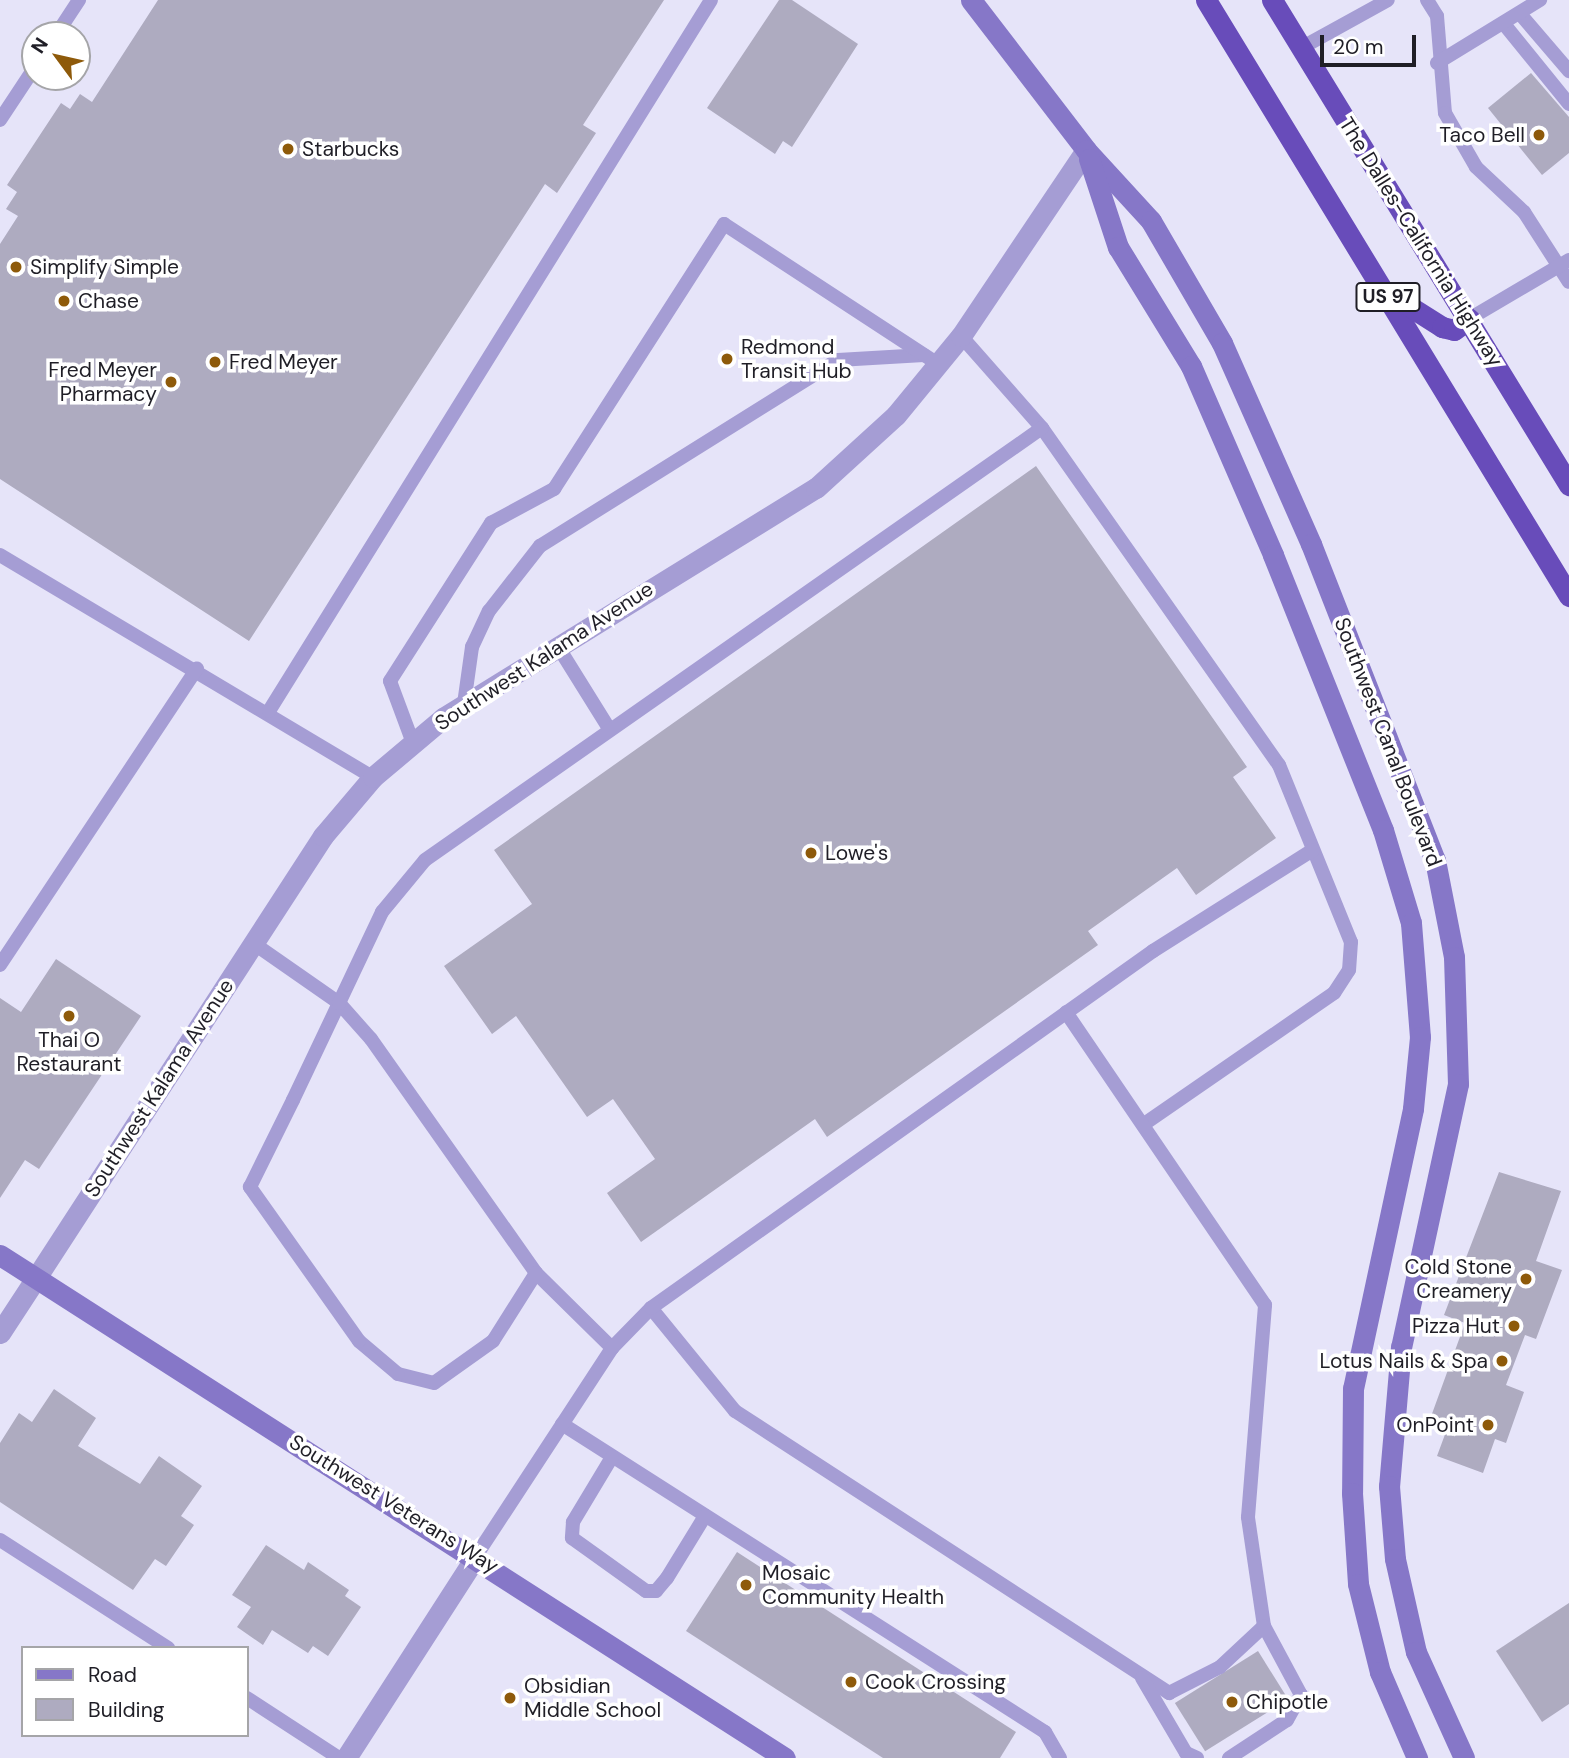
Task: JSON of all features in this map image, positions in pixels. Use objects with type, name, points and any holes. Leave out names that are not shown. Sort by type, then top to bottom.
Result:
[{"type":"highway","name":"US 97","points":[[1206,0],[1569,596]]},
{"type":"highway","name":"The Dalles-California Highway","points":[[1272,0],[1569,485]]},
{"type":"highway","points":[[1385,291],[1442,327],[1454,330],[1469,319]]},
{"type":"main road","name":"Southwest Canal Boulevard","points":[[971,0],[1086,150],[1151,221],[1246,393],[1435,860],[1454,957],[1458,1084],[1401,1347],[1389,1486],[1395,1559],[1416,1652],[1464,1758]]},
{"type":"main road","name":"Southwest Canal Boulevard","points":[[1086,150],[1118,247],[1191,366],[1273,555],[1383,830],[1411,923],[1420,1037],[1413,1109],[1353,1388],[1352,1493],[1364,1609],[1380,1672],[1417,1758]]},
{"type":"main road","name":"Southwest Veterans Way","points":[[0,1255],[476,1556],[785,1758]]},
{"type":"street","name":"Southwest Kalama Avenue","points":[[0,1333],[323,836],[373,777],[464,704],[816,488],[896,415],[932,359],[961,336],[1086,150]]},
{"type":"street","points":[[346,1758],[476,1556]]},
{"type":"lane","points":[[65,21],[79,0]]},
{"type":"lane","points":[[269,710],[710,0]]},
{"type":"lane","points":[[1301,48],[1388,0]]},
{"type":"lane","points":[[1427,0],[1437,16],[1437,63],[1445,113],[1476,167],[1524,212],[1564,263],[1569,282]]},
{"type":"lane","points":[[1437,63],[1521,15],[1540,0]]},
{"type":"lane","points":[[1521,15],[1569,71]]},
{"type":"lane","points":[[1504,24],[1569,104]]},
{"type":"lane","points":[[0,120],[21,88]]},
{"type":"lane","points":[[413,743],[390,681],[491,523],[554,489],[724,224],[932,359]]},
{"type":"lane","points":[[1469,319],[1564,263]]},
{"type":"lane","points":[[961,336],[1042,428],[1279,765],[1350,942],[1349,970],[1334,993],[1143,1125]]},
{"type":"lane","points":[[464,704],[472,647],[489,611],[540,546],[838,360],[932,359]]},
{"type":"lane","points":[[536,1273],[493,1341],[433,1383],[398,1374],[359,1341],[250,1187],[382,912],[425,860],[1042,428]]},
{"type":"lane","points":[[0,555],[118,631],[197,668],[269,710],[373,777]]},
{"type":"lane","points":[[557,645],[610,730]]},
{"type":"lane","points":[[0,965],[197,668]]},
{"type":"lane","points":[[476,1556],[612,1348],[651,1308],[1066,1012],[1313,850]]},
{"type":"lane","points":[[253,943],[339,1003],[536,1273],[612,1348]]},
{"type":"lane","points":[[1066,1012],[1265,1305],[1248,1517],[1264,1626],[1301,1695],[1287,1720],[1228,1758]]},
{"type":"lane","points":[[651,1308],[735,1411],[1169,1693],[1220,1667],[1264,1626]]},
{"type":"lane","points":[[562,1424],[1045,1732],[1061,1757]]},
{"type":"lane","points":[[612,1457],[573,1522],[572,1538],[646,1591],[656,1591],[667,1578],[705,1516]]},
{"type":"lane","points":[[0,1540],[165,1646]]},
{"type":"lane","points":[[1139,1674],[1186,1753],[1197,1758]]},
{"type":"lane","points":[[248,1699],[339,1758]]},
{"type":"building","name":"Fred Meyer","points":[[158,0],[664,0],[583,125],[596,133],[557,193],[545,184],[249,641],[0,479],[0,244],[18,216],[6,209],[17,192],[7,185],[61,103],[70,109],[80,94],[92,102]]},
{"type":"building","points":[[779,0],[792,0],[858,44],[792,147],[783,141],[775,154],[707,108]]},
{"type":"building","name":"Taco Bell","points":[[1531,73],[1569,117],[1569,153],[1542,175],[1488,108]]},
{"type":"building","name":"Lowe's","points":[[1036,466],[1247,767],[1233,777],[1276,838],[1196,895],[1177,868],[1088,931],[1098,945],[827,1137],[815,1119],[641,1242],[607,1193],[655,1159],[613,1099],[587,1117],[516,1016],[492,1034],[444,966],[532,904],[494,850]]},
{"type":"building","points":[[56,959],[141,1016],[39,1169],[25,1160],[0,1198],[0,998],[21,1012]]},
{"type":"building","points":[[1499,1172],[1561,1191],[1536,1261],[1562,1270],[1536,1339],[1525,1335],[1506,1385],[1524,1392],[1506,1443],[1495,1439],[1483,1473],[1437,1456],[1447,1429],[1429,1422],[1465,1323],[1444,1315]]},
{"type":"building","points":[[54,1389],[96,1418],[78,1446],[140,1484],[159,1456],[202,1486],[181,1516],[194,1525],[166,1566],[155,1559],[133,1590],[0,1502],[0,1443],[19,1413],[32,1422]]},
{"type":"building","points":[[266,1545],[304,1570],[308,1562],[349,1590],[345,1596],[361,1607],[328,1656],[313,1646],[308,1653],[272,1630],[263,1645],[237,1627],[251,1607],[232,1595]]},
{"type":"building","name":"Cook Crossing","points":[[737,1552],[1016,1732],[1000,1758],[883,1758],[686,1631]]},
{"type":"building","points":[[1569,1603],[1569,1704],[1542,1722],[1496,1651]]},
{"type":"building","name":"Chipotle","points":[[1258,1651],[1288,1699],[1205,1751],[1175,1703]]},
{"type":"place","name":"Taco Bell","points":[[1539,135]]},
{"type":"place","name":"Starbucks","points":[[288,149]]},
{"type":"place","name":"Simplify Simple","points":[[16,267]]},
{"type":"place","name":"Chase","points":[[64,301]]},
{"type":"place","name":"Redmond Transit Hub","points":[[727,359]]},
{"type":"place","name":"Fred Meyer","points":[[215,362]]},
{"type":"place","name":"Fred Meyer Pharmacy","points":[[171,382]]},
{"type":"place","name":"Lowe's","points":[[811,853]]},
{"type":"place","name":"Thai O Restaurant","points":[[69,1016]]},
{"type":"place","name":"Cold Stone Creamery","points":[[1526,1279]]},
{"type":"place","name":"Pizza Hut","points":[[1514,1326]]},
{"type":"place","name":"Lotus Nails & Spa","points":[[1502,1361]]},
{"type":"place","name":"OnPoint","points":[[1488,1425]]},
{"type":"place","name":"Mosaic Community Health","points":[[746,1585]]},
{"type":"place","name":"Cook Crossing","points":[[851,1682]]},
{"type":"place","name":"Obsidian Middle School","points":[[510,1698]]},
{"type":"place","name":"Chipotle","points":[[1232,1702]]}]
